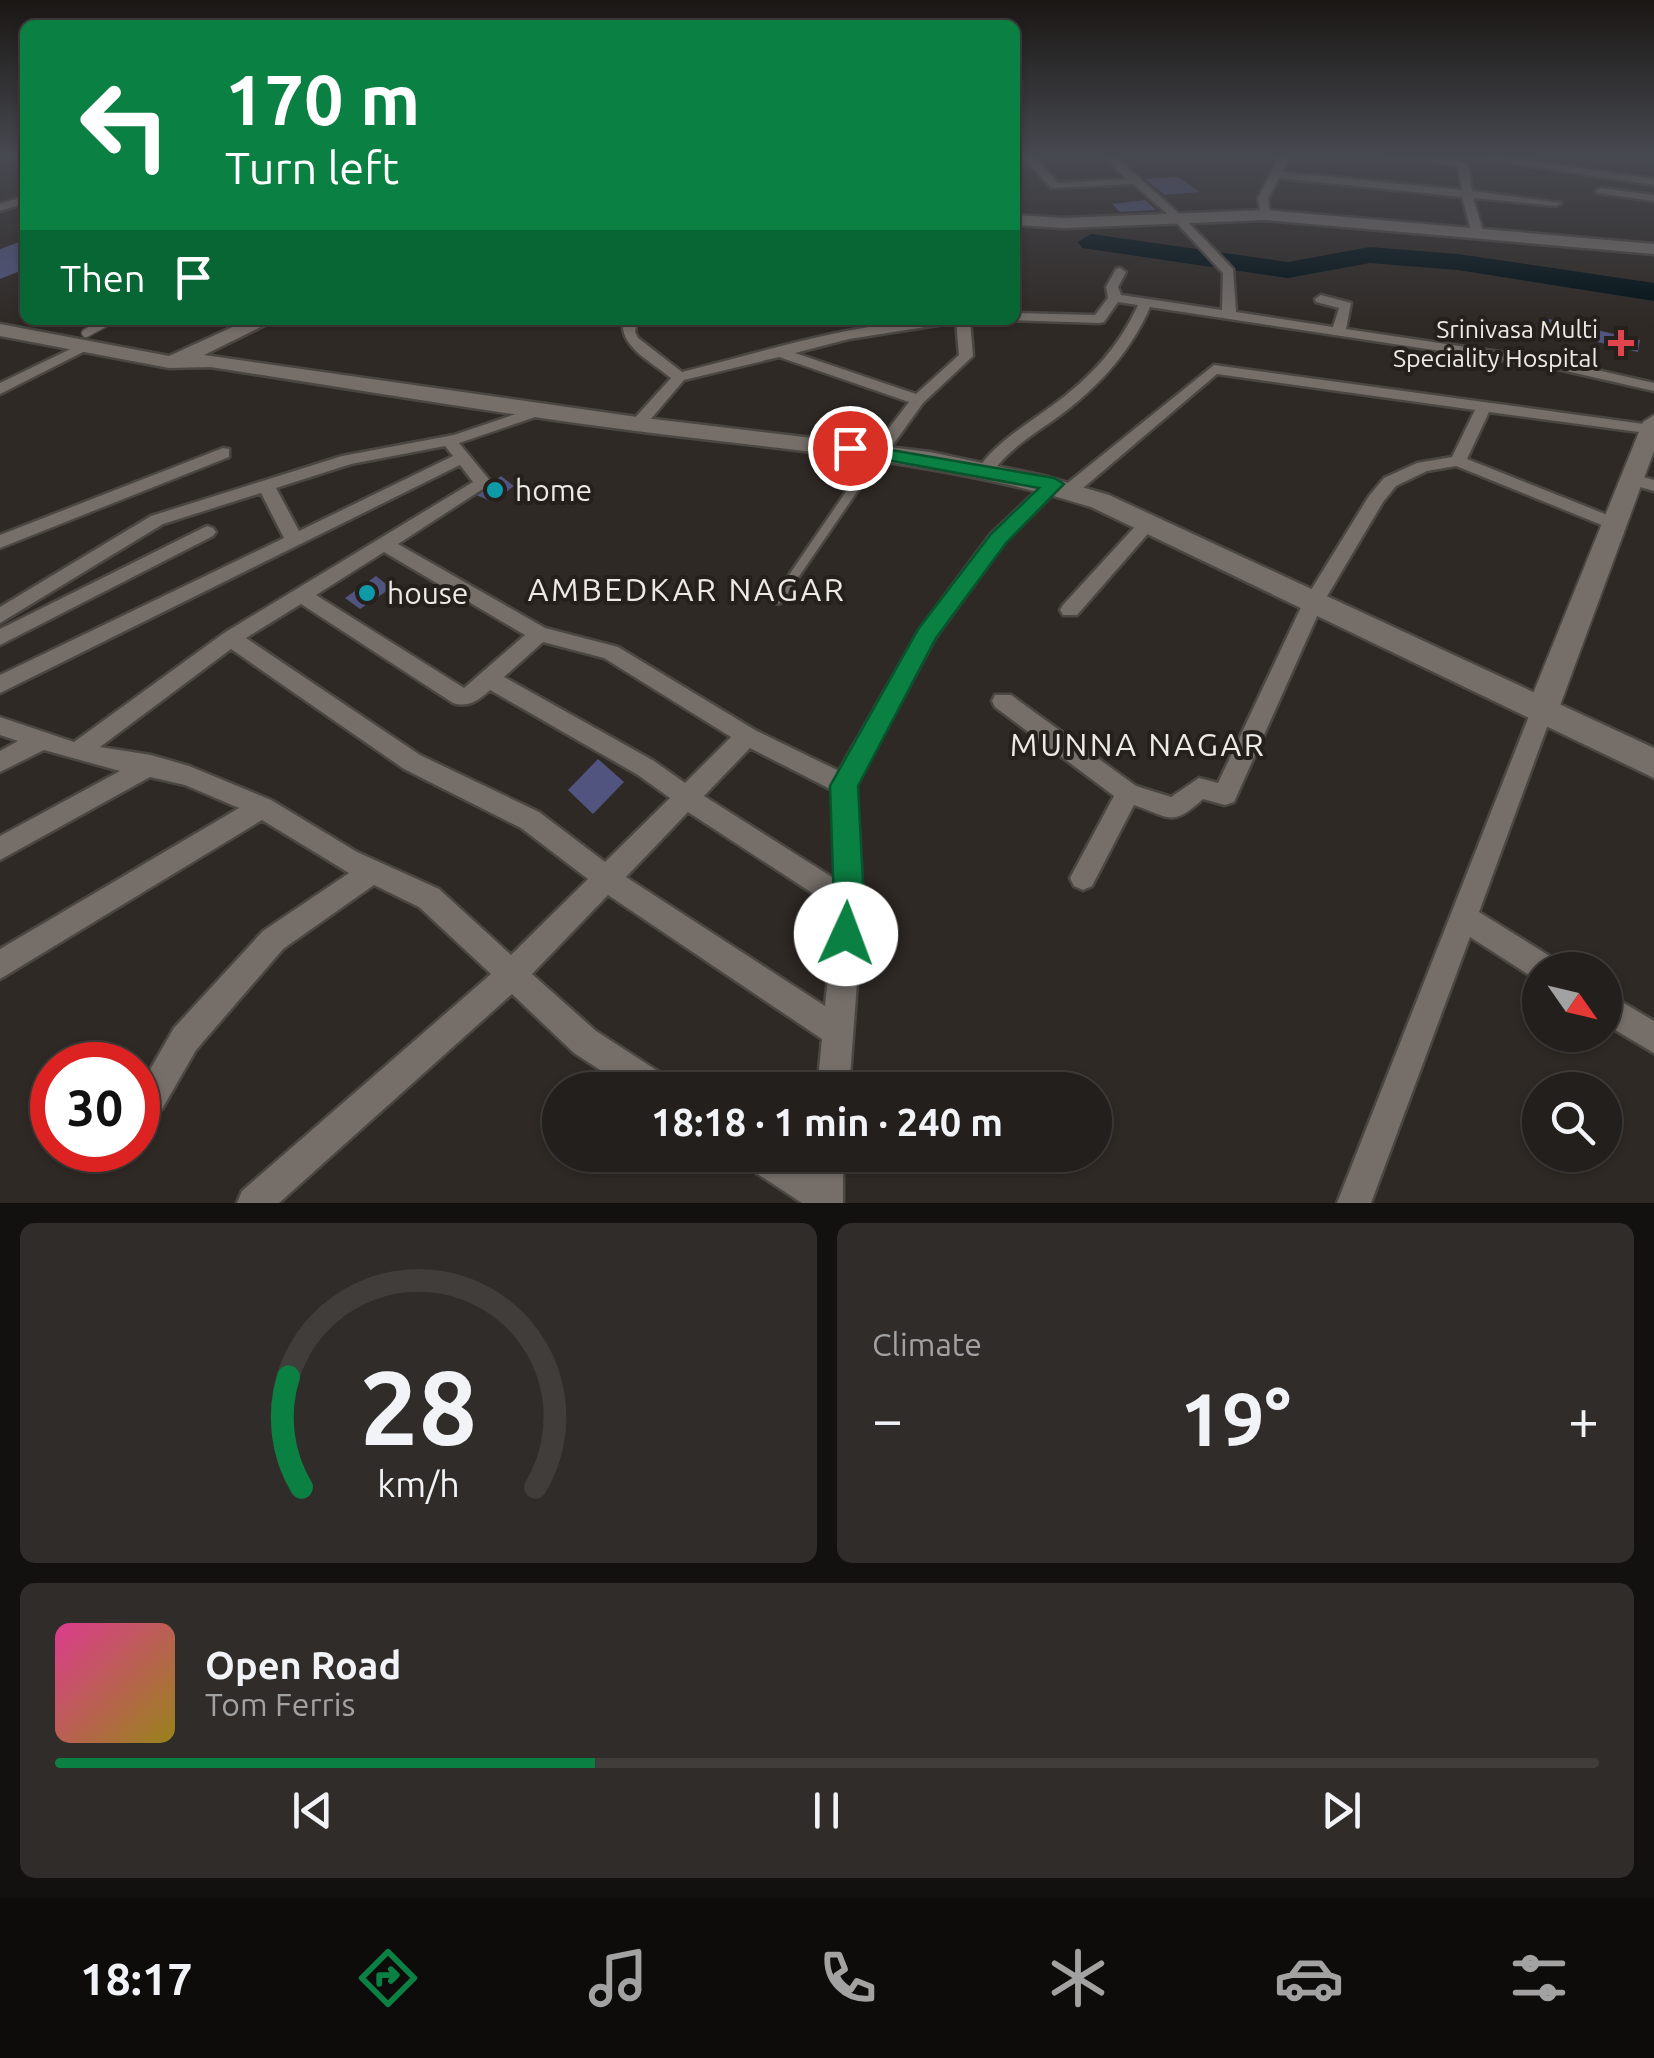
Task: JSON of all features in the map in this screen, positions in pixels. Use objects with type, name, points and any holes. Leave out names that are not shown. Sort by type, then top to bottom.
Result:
[{"type":"main road","points":[[1273,220],[1654,251]]},
{"type":"main road","points":[[1020,223],[1273,220],[1654,251]]},
{"type":"main road","points":[[1020,223],[1078,230],[1182,222]]},
{"type":"main road","points":[[42,325],[87,339]]},
{"type":"main road","points":[[178,357],[236,325]]},
{"type":"main road","points":[[178,357],[254,325]]},
{"type":"main road","points":[[0,330],[87,339],[178,357],[638,424],[878,453],[1062,487],[1654,764]]},
{"type":"street","points":[[1171,212],[1229,272],[1229,314]]},
{"type":"street","points":[[1270,212],[1273,220]]},
{"type":"street","points":[[1472,212],[1478,234]]},
{"type":"street","points":[[1115,298],[1112,287],[1120,272]]},
{"type":"street","points":[[1115,298],[1552,364],[1654,387]]},
{"type":"street","points":[[1020,317],[1099,319],[1115,298]]},
{"type":"street","points":[[1321,299],[1346,306],[1339,331]]},
{"type":"street","points":[[985,470],[1002,445],[1076,396],[1114,362],[1136,328],[1146,302]]},
{"type":"street","points":[[629,325],[632,340],[679,377]]},
{"type":"street","points":[[638,424],[679,377],[849,334],[910,325]]},
{"type":"street","points":[[878,453],[918,400],[966,356],[963,325]]},
{"type":"street","points":[[0,388],[87,339]]},
{"type":"street","points":[[780,352],[918,400]]},
{"type":"street","points":[[834,1072],[849,902],[844,786],[927,634],[998,538],[1062,487],[1214,369],[1653,426],[1643,482],[1614,524],[1354,1203]]},
{"type":"street","points":[[1458,461],[1486,405]]},
{"type":"street","points":[[0,616],[157,520],[348,460],[448,440],[545,409]]},
{"type":"street","points":[[76,752],[231,638],[483,483],[448,440]]},
{"type":"street","points":[[0,542],[223,453]]},
{"type":"street","points":[[0,684],[462,458]]},
{"type":"street","points":[[1003,701],[1128,793],[1136,792],[1176,809],[1199,788],[1226,795],[1313,603],[1390,482],[1423,466],[1458,461],[1614,524]]},
{"type":"street","points":[[266,484],[295,540]]},
{"type":"street","points":[[1070,610],[1148,524]]},
{"type":"street","points":[[0,638],[208,532]]},
{"type":"street","points":[[386,545],[539,634],[611,652],[747,736],[844,786]]},
{"type":"street","points":[[300,594],[462,697],[539,634]]},
{"type":"street","points":[[231,638],[412,762],[530,820],[608,879],[838,1032]]},
{"type":"street","points":[[488,678],[646,768],[849,902]]},
{"type":"street","points":[[0,726],[76,752],[190,776],[262,807],[304,835],[429,898],[585,1042],[631,1072]]},
{"type":"street","points":[[254,1203],[512,974],[747,736]]},
{"type":"street","points":[[0,762],[40,741]]},
{"type":"street","points":[[0,849],[150,766]]},
{"type":"street","points":[[1083,878],[1128,793]]},
{"type":"street","points":[[0,965],[262,807]]},
{"type":"street","points":[[160,1081],[184,1039],[273,940],[373,871]]},
{"type":"street","points":[[1462,917],[1522,955]]},
{"type":"street","points":[[1622,1018],[1654,1038]]},
{"type":"street","points":[[784,1172],[824,1200]]},
{"type":"street","points":[[824,1200],[826,1172]]},
{"type":"lane","points":[[87,339],[104,325]]},
{"type":"lane","points":[[778,599],[878,453]]},
{"type":"building","points":[[20,242],[20,271],[0,279],[0,249]]},
{"type":"building","points":[[1549,319],[1640,340],[1638,352],[1545,329]]},
{"type":"building","name":"home","points":[[501,476],[514,486],[493,502],[476,495]]},
{"type":"building","name":"house","points":[[376,576],[391,588],[360,609],[345,598]]},
{"type":"building","points":[[598,759],[624,782],[593,814],[568,790]]},
{"type":"waterway","points":[[1091,242],[1288,270],[1370,255],[1458,262],[1654,292]]},
{"type":"place","name":"Srinivasa Multi Speciality Hospital","points":[[1621,343]]},
{"type":"place","name":"home","points":[[495,490]]},
{"type":"place","name":"house","points":[[367,593]]},
{"type":"district","name":"AMBEDKAR NAGAR","points":[[687,589]]},
{"type":"district","name":"MUNNA NAGAR","points":[[1138,744]]},
{"type":"route","points":[[846,934],[849,902],[844,786],[927,634],[998,538],[1054,484],[850,448]]}]
